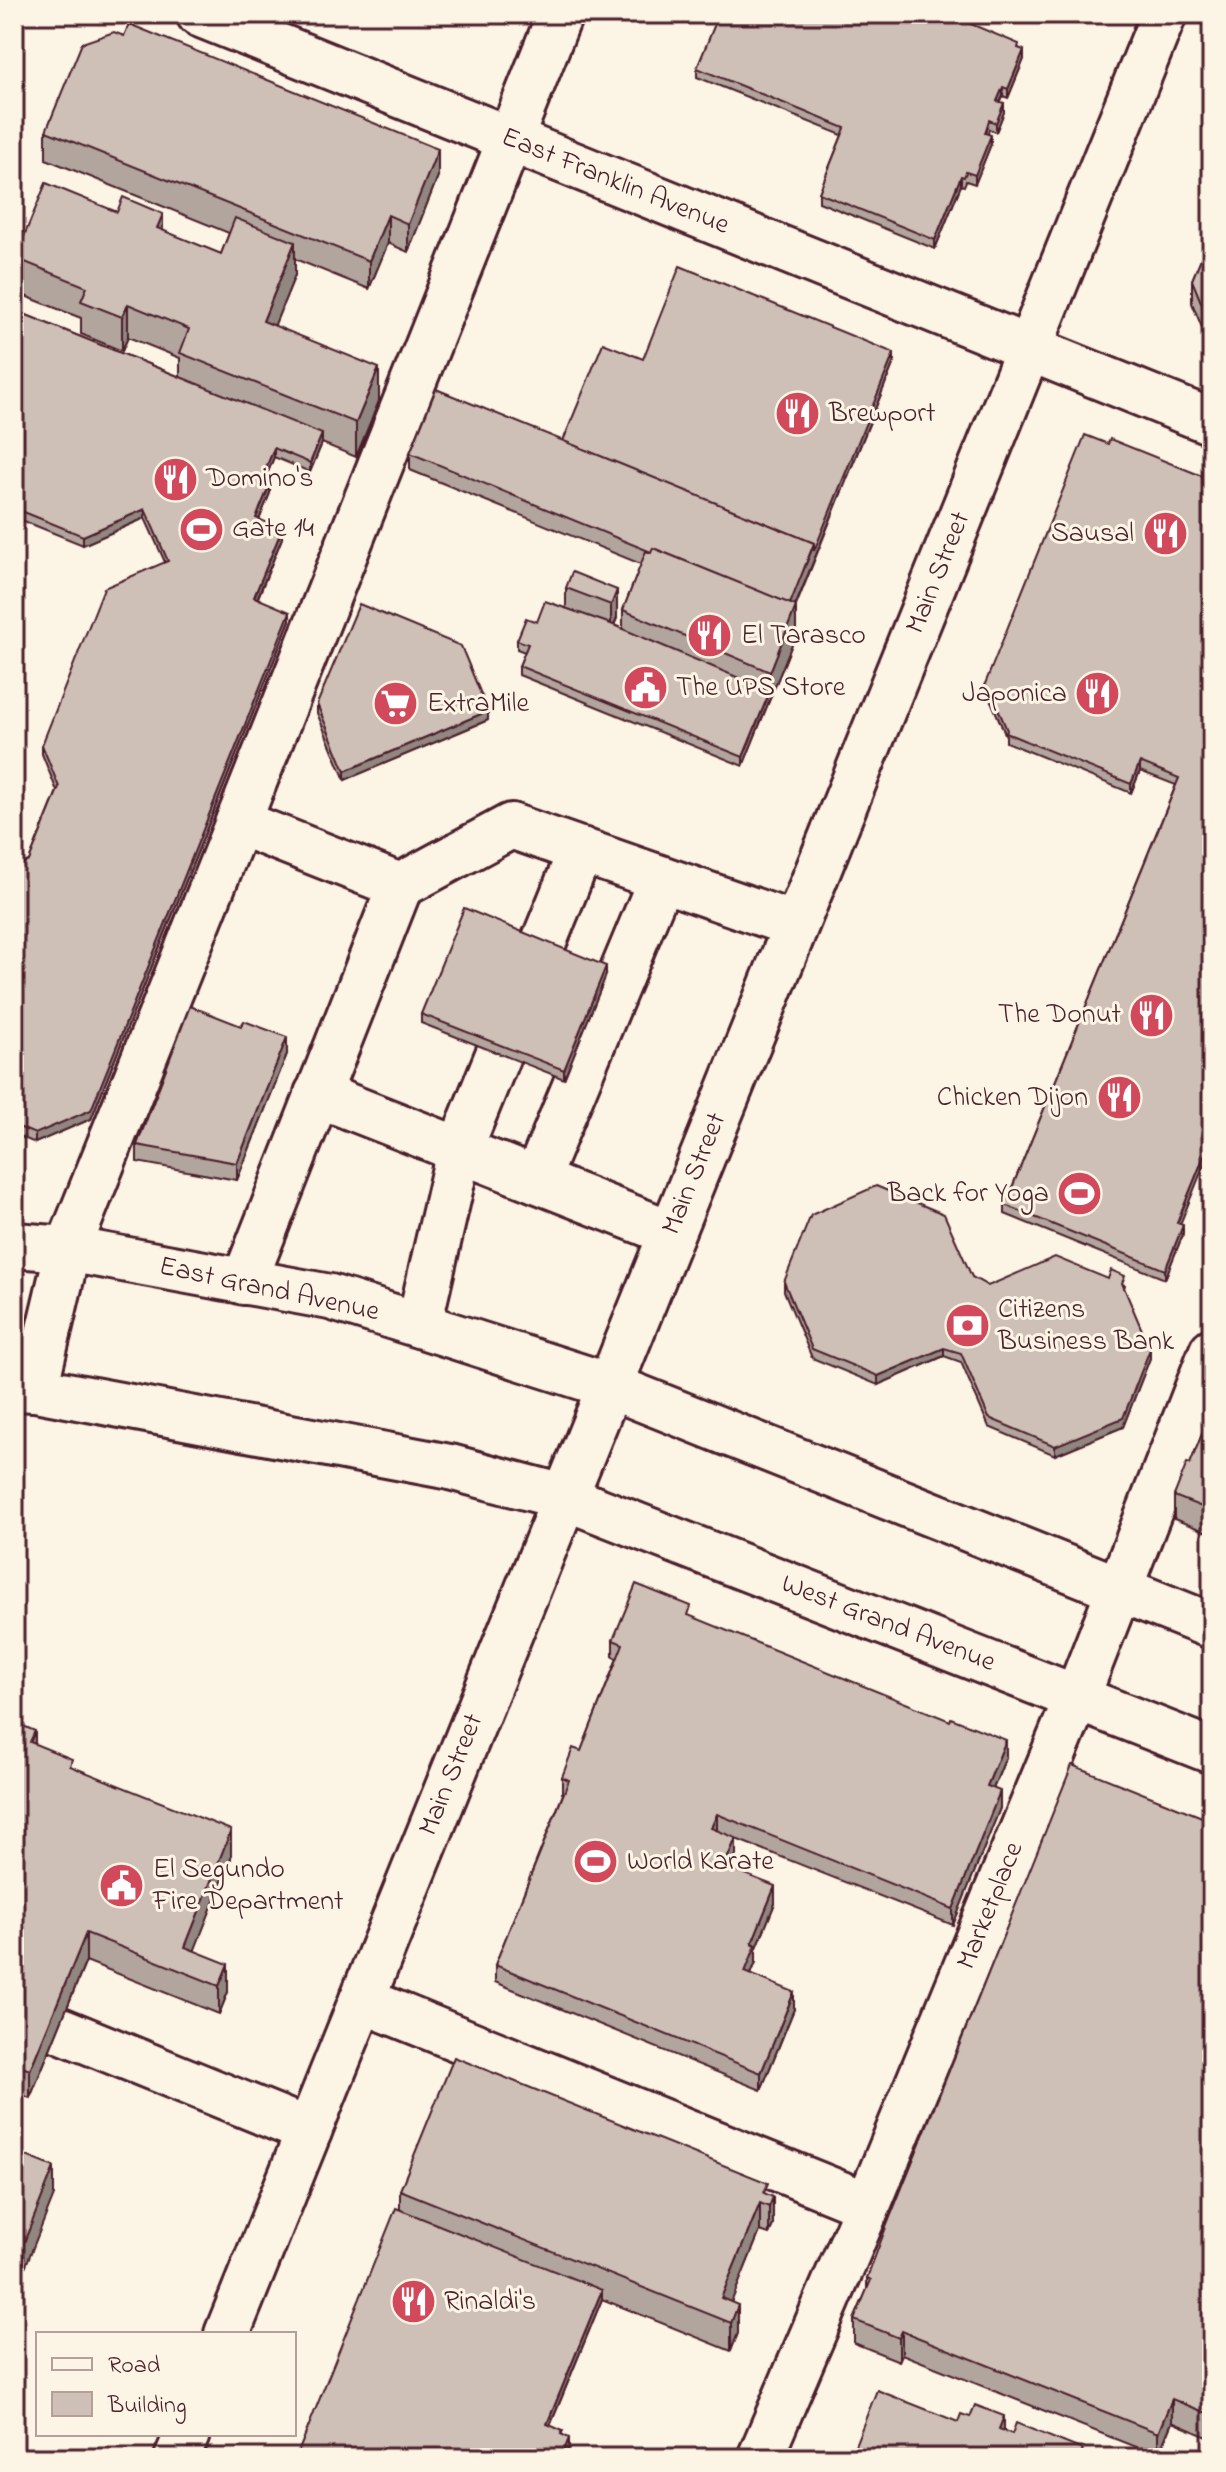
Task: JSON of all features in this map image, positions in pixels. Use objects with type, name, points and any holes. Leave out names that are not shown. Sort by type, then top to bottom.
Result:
[{"type":"main road","name":"East Franklin Avenue","points":[[199,14],[1212,422]]},
{"type":"main road","points":[[560,14],[68,1249],[24,1388],[450,1467],[564,1497]]},
{"type":"main road","name":"Main Street","points":[[228,2332],[1164,14]]},
{"type":"main road","points":[[238,822],[400,886]]},
{"type":"main road","points":[[244,1282],[400,886],[511,826],[795,925]]},
{"type":"main road","points":[[419,1325],[459,1151],[581,850]]},
{"type":"main road","points":[[536,1180],[661,879]]},
{"type":"main road","points":[[317,1094],[671,1233]]},
{"type":"main road","name":"East Grand Avenue","points":[[14,1245],[68,1249],[330,1297],[610,1386]]},
{"type":"main road","name":"Marketplace","points":[[760,2458],[868,2233],[1212,1351]]},
{"type":"main road","points":[[610,1386],[1212,1626]]},
{"type":"main road","name":"West Grand Avenue","points":[[564,1497],[1212,1751]]},
{"type":"main road","points":[[362,2000],[868,2233]]},
{"type":"main road","points":[[58,2029],[309,2131]]},
{"type":"main road","points":[[177,2458],[186,2436]]},
{"type":"building","points":[[719,14],[947,14],[1019,44],[1018,48],[1024,50],[1008,89],[1003,87],[997,101],[1004,103],[996,123],[989,120],[985,133],[991,135],[975,175],[966,172],[964,177],[961,176],[935,240],[819,193],[845,128],[697,68]]},
{"type":"building","points":[[129,24],[438,149],[408,224],[388,215],[369,261],[46,131],[82,43],[114,32],[124,36]]},
{"type":"building","points":[[46,183],[117,212],[123,197],[163,214],[157,228],[221,254],[235,218],[295,242],[263,321],[379,368],[356,423],[180,353],[189,329],[128,304],[122,317],[81,301],[87,287],[15,258]]},
{"type":"building","points":[[1212,232],[1212,329],[1192,280]]},
{"type":"building","points":[[680,266],[894,353],[814,551],[814,543],[563,441],[603,343],[643,359]]},
{"type":"building","points":[[14,310],[322,434],[310,463],[274,448],[261,480],[270,484],[256,518],[282,529],[254,597],[290,612],[91,1110],[35,1134],[14,1125],[14,867],[29,861],[59,787],[42,745],[104,588],[168,561],[145,509],[83,536],[14,508]]},
{"type":"building","points":[[436,389],[814,543],[790,604],[653,548],[651,552],[410,453]]},
{"type":"building","points":[[1085,435],[1108,444],[1110,439],[1212,480],[1212,1136],[1177,1223],[1183,1225],[1165,1270],[1005,1205],[1179,778],[1140,762],[1131,784],[1006,733],[992,694],[985,684]]},
{"type":"building","points":[[653,548],[796,606],[770,672],[623,610],[646,551],[651,553]]},
{"type":"building","points":[[572,572],[617,590],[611,605],[566,588]]},
{"type":"building","name":"The UPS Store","points":[[545,601],[611,624],[770,691],[743,757],[519,666],[528,644],[517,640],[526,618],[537,622]]},
{"type":"building","points":[[359,604],[461,646],[488,711],[345,771],[317,704]]},
{"type":"building","points":[[464,908],[606,966],[564,1070],[421,1014]]},
{"type":"building","points":[[190,1006],[241,1026],[244,1021],[287,1037],[237,1163],[137,1145]]},
{"type":"building","name":"Citizens Business Bank","points":[[876,1186],[944,1214],[972,1277],[988,1286],[1055,1257],[1108,1279],[1111,1270],[1125,1276],[1122,1283],[1150,1349],[1123,1418],[1055,1446],[989,1418],[961,1353],[944,1348],[878,1376],[812,1349],[784,1282],[811,1215]]},
{"type":"building","points":[[1212,1409],[1212,1511],[1174,1496]]},
{"type":"building","points":[[636,1584],[691,1606],[688,1615],[950,1721],[951,1718],[1006,1740],[987,1786],[1000,1791],[953,1909],[717,1814],[711,1828],[736,1838],[724,1866],[775,1886],[752,1943],[756,1945],[745,1972],[794,1992],[761,2073],[495,1965],[569,1780],[562,1777],[573,1748],[581,1751],[623,1644],[613,1640]]},
{"type":"building","points":[[14,1722],[35,1731],[30,1742],[72,1759],[70,1766],[231,1830],[185,1947],[228,1964],[219,1986],[86,1933],[30,2070],[14,2064]]},
{"type":"building","points":[[1072,1765],[1212,1821],[1212,2415],[1172,2399],[1158,2433],[902,2331],[899,2338],[854,2320],[871,2280],[867,2278],[885,2230]]},
{"type":"building","points":[[454,2057],[768,2183],[764,2193],[773,2197],[769,2207],[760,2203],[721,2298],[738,2305],[731,2323],[400,2190]]},
{"type":"building","points":[[14,2151],[54,2167],[14,2267]]},
{"type":"building","points":[[396,2208],[602,2290],[547,2424],[563,2431],[561,2434],[569,2438],[561,2458],[296,2458]]},
{"type":"building","points":[[877,2390],[958,2422],[961,2414],[970,2417],[975,2405],[1004,2416],[999,2429],[1012,2434],[1016,2423],[1083,2450],[1080,2458],[850,2458]]},
{"type":"place","name":"Brewport","points":[[798,414]]},
{"type":"place","name":"Domino's","points":[[175,479]]},
{"type":"place","name":"Gate 14","points":[[201,529]]},
{"type":"place","name":"Sausal","points":[[1165,534]]},
{"type":"place","name":"El Tarasco","points":[[710,636]]},
{"type":"place","name":"The UPS Store","points":[[645,688]]},
{"type":"place","name":"Japonica","points":[[1098,694]]},
{"type":"place","name":"ExtraMile","points":[[396,704]]},
{"type":"place","name":"The Donut","points":[[1152,1015]]},
{"type":"place","name":"Chicken Dijon","points":[[1119,1098]]},
{"type":"place","name":"Back for Yoga","points":[[1080,1194]]},
{"type":"place","name":"Citizens Business Bank","points":[[967,1326]]},
{"type":"place","name":"World Karate","points":[[596,1862]]},
{"type":"place","name":"El Segundo Fire Department","points":[[122,1886]]},
{"type":"place","name":"Rinaldi's","points":[[413,2302]]}]
